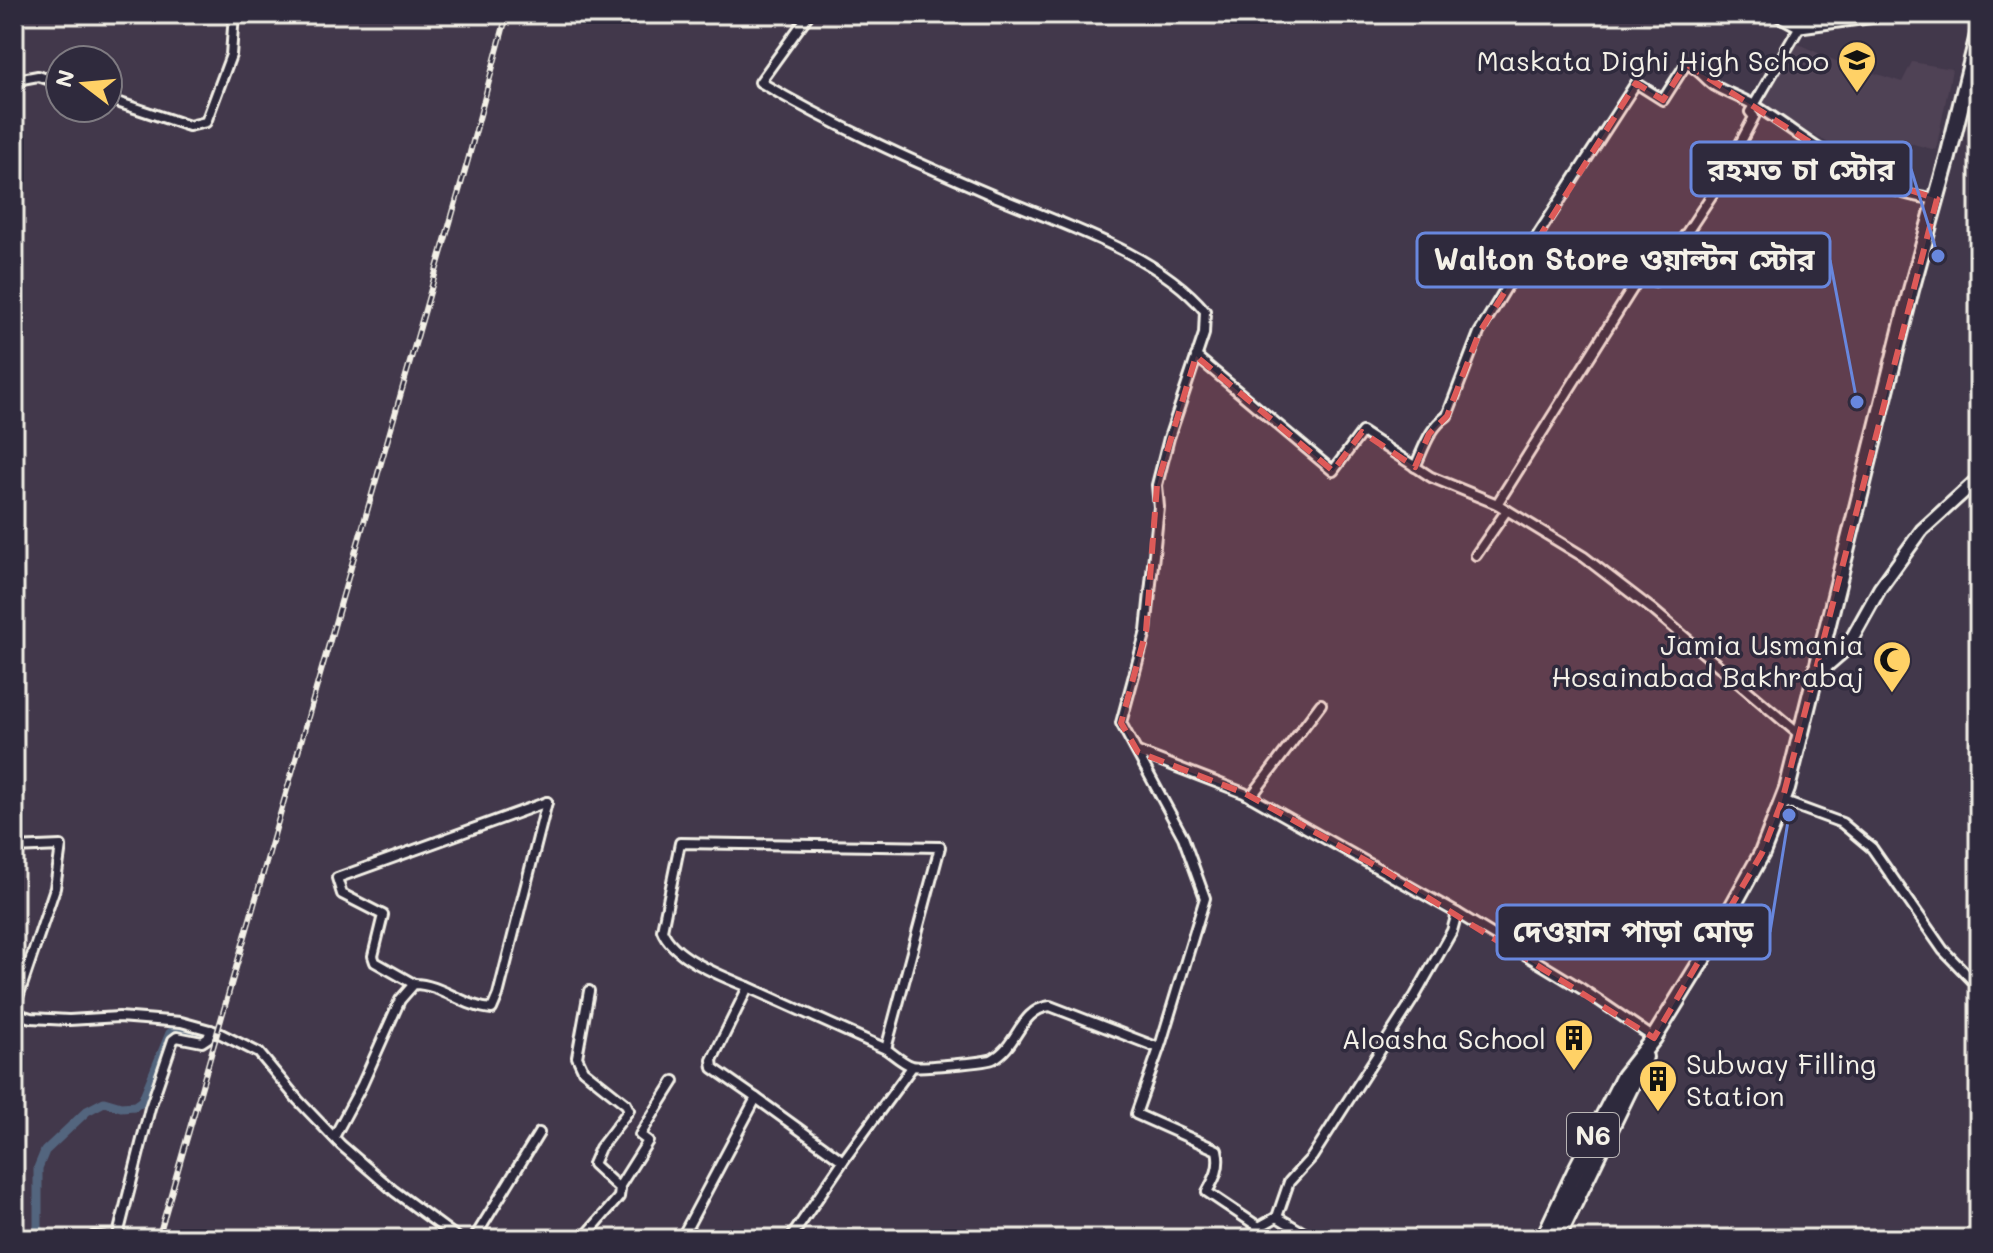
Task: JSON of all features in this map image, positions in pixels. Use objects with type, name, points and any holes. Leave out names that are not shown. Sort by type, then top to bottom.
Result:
[{"type":"highway","name":"N6","points":[[1557,1239],[1654,1038],[1710,947],[1762,853],[1782,801],[1979,31]]},
{"type":"highway","name":"N6","points":[[1543,1239],[1624,1076],[1654,1038]]},
{"type":"street","points":[[124,104],[189,126],[206,122],[231,55],[234,14]]},
{"type":"street","points":[[809,14],[760,82],[808,110],[920,163],[1140,258],[1190,293],[1205,311],[1204,334],[1169,438],[1157,485],[1159,507],[1146,631],[1121,723],[1183,837],[1205,898],[1136,1114],[1217,1150],[1216,1178],[1207,1192],[1259,1227],[1277,1217],[1289,1182],[1312,1157],[1415,996],[1452,931],[1457,913]]},
{"type":"street","points":[[1778,14],[1800,26],[1890,14]]},
{"type":"street","points":[[1497,504],[1641,275],[1655,281],[1717,187],[1754,117],[1750,112],[1800,26]]},
{"type":"street","points":[[1415,467],[1429,434],[1447,416],[1479,333],[1636,83],[1663,100],[1686,64],[1694,67],[1711,84],[1754,105],[1859,173],[1891,189],[1921,198],[1937,199]]},
{"type":"street","points":[[14,90],[22,79],[44,78]]},
{"type":"street","points":[[1196,356],[1333,471],[1362,432],[1431,477],[1497,504],[1584,557],[1653,610],[1801,736]]},
{"type":"street","points":[[1816,675],[1846,649],[1880,588],[1922,530],[1979,478]]},
{"type":"street","points":[[1476,555],[1507,510]]},
{"type":"street","points":[[1251,797],[1321,704]]},
{"type":"street","points":[[1138,752],[1251,797],[1457,913],[1582,989],[1654,1038]]},
{"type":"street","points":[[1782,801],[1842,823],[1872,848],[1943,950],[1979,987]]},
{"type":"street","points":[[334,1137],[362,1085],[400,1000],[414,984],[425,984],[477,1008],[492,1009],[547,802],[337,878],[342,894],[383,915],[373,956],[375,962],[414,984]]},
{"type":"street","points":[[886,1049],[940,847],[680,843],[662,930],[666,942],[706,969],[886,1049],[912,1067],[992,1061],[1010,1045],[1037,1008],[1050,1006],[1159,1048]]},
{"type":"street","points":[[14,848],[61,846],[55,888],[14,1011],[31,1018],[69,1020],[119,1017],[181,1022],[211,1030],[259,1053],[334,1137],[394,1191],[459,1239]]},
{"type":"street","points":[[748,987],[712,1060],[713,1068],[843,1161]]},
{"type":"street","points":[[589,991],[577,1057],[583,1070],[626,1104],[629,1110],[600,1148],[593,1164],[619,1187]]},
{"type":"street","points":[[90,1239],[94,1236],[117,1239],[150,1108],[173,1040],[177,1037],[202,1042],[211,1030]]},
{"type":"street","points":[[790,1239],[912,1067]]},
{"type":"street","points":[[583,1239],[619,1197],[619,1187],[648,1141],[640,1135],[674,1081]]},
{"type":"street","points":[[681,1239],[756,1098]]},
{"type":"street","points":[[474,1239],[539,1133]]},
{"type":"street","points":[[1277,1217],[1314,1239]]},
{"type":"highlighted area","points":[[1686,64],[1859,173],[1937,199],[1782,801],[1762,853],[1654,1038],[1385,871],[1244,793],[1138,752],[1121,723],[1146,631],[1157,485],[1196,356],[1333,471],[1362,432],[1415,467],[1429,434],[1447,416],[1479,333],[1636,83],[1663,100]]},
{"type":"shaded area","name":"Maskata Dighi High Schoo","points":[[1796,43],[1836,61],[1902,82],[1912,62],[1952,69],[1936,150],[1894,139],[1868,165],[1760,105]]},
{"type":"waterway","points":[[38,1239],[38,1168],[45,1151],[87,1111],[104,1102],[121,1107],[135,1106],[142,1101],[170,1033],[174,1030],[203,1034]]},
{"type":"railway","points":[[158,1239],[468,160],[507,14]]},
{"type":"place","name":"Maskata Dighi High Schoo","points":[[1857,94]]},
{"type":"place","name":"রহমত চা স্টোর","points":[[1938,256]]},
{"type":"place","name":"Walton Store ওয়াল্টন স্টোর","points":[[1857,402]]},
{"type":"place","name":"Jamia Usmania Hosainabad Bakhrabaj","points":[[1892,694]]},
{"type":"place","name":"দেওয়ান পাড়া মোড়","points":[[1789,815]]},
{"type":"place","name":"Aloasha School","points":[[1574,1072]]},
{"type":"place","name":"Subway Filling Station","points":[[1658,1113]]}]
